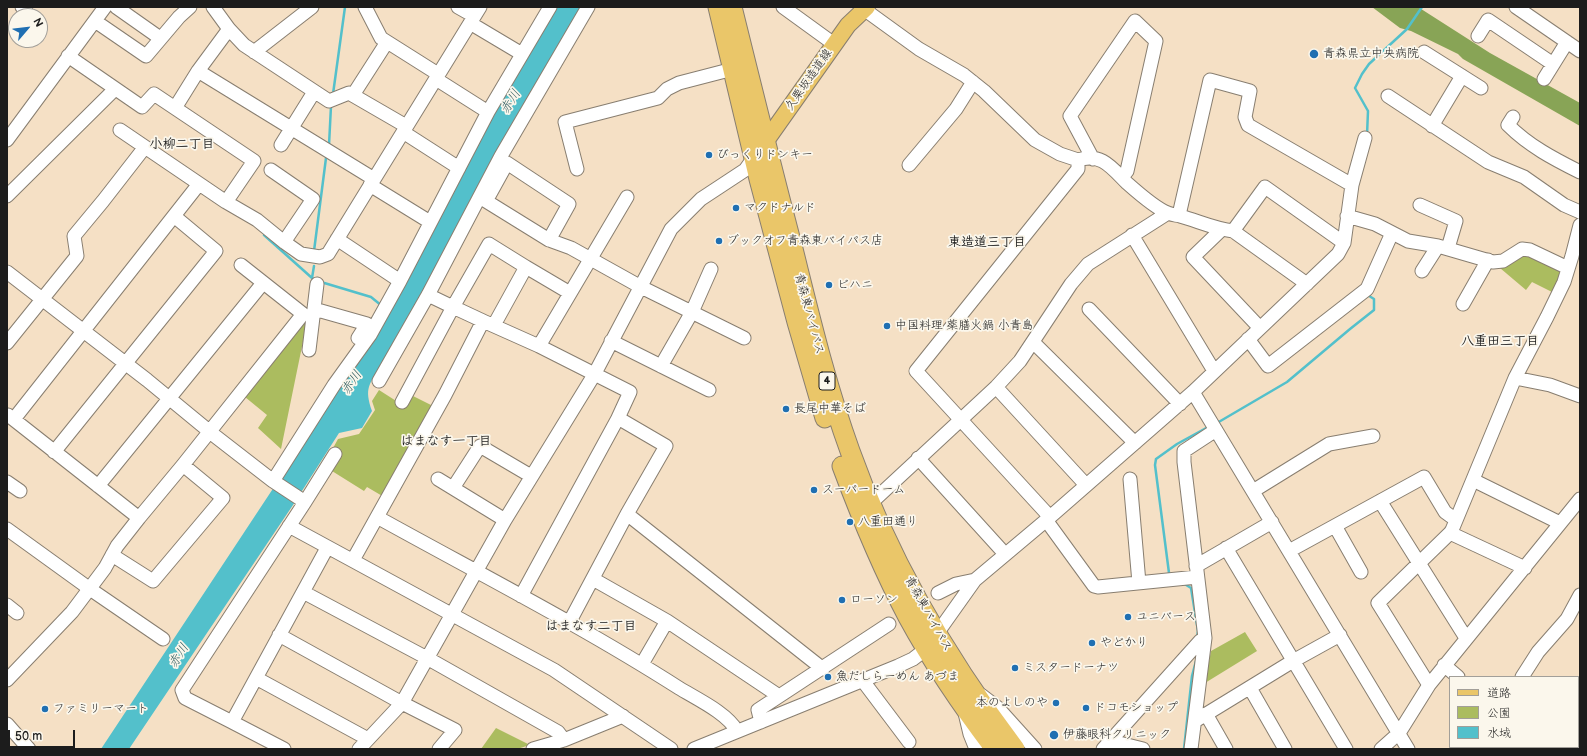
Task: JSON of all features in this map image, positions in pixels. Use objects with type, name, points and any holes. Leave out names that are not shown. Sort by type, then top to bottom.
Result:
[{"type":"highway","name":"青森東バイパス","points":[[718,7],[734,69],[760,149],[826,379],[850,451],[886,537],[922,608],[932,642]]},
{"type":"highway","name":"青森東バイパス","points":[[732,7],[760,149],[759,179],[817,393],[839,458],[862,518],[889,579],[908,616],[932,642],[968,698],[995,749]]},
{"type":"highway","name":"青森東バイパス","points":[[968,698],[1015,749]]},
{"type":"main road","name":"久栗坂造道線","points":[[760,149],[848,25],[864,8]]},
{"type":"street","points":[[7,140],[68,56],[106,7]]},
{"type":"street","points":[[116,7],[160,38]]},
{"type":"street","points":[[95,21],[146,56],[160,38],[190,7]]},
{"type":"street","points":[[254,52],[312,7]]},
{"type":"street","points":[[365,7],[381,38],[488,112]]},
{"type":"street","points":[[458,7],[475,15],[522,54]]},
{"type":"street","points":[[274,482],[334,385],[370,335],[400,281],[488,112],[550,7]]},
{"type":"street","points":[[379,381],[428,295],[501,156],[588,7]]},
{"type":"street","points":[[783,7],[834,44]]},
{"type":"street","points":[[1516,7],[1580,51]]},
{"type":"street","points":[[864,8],[918,49],[957,71],[973,82],[1035,140],[1060,154],[1078,160],[1086,158],[1099,159],[1111,166],[1122,178],[1143,196],[1173,214],[1227,231],[1307,284]]},
{"type":"street","points":[[219,9],[229,29],[244,45],[314,92],[329,101],[349,93],[353,95],[405,129],[459,168]]},
{"type":"street","points":[[120,130],[226,202],[258,220],[301,254],[320,257],[328,254],[475,15]]},
{"type":"street","points":[[1478,36],[1488,20],[1553,64]]},
{"type":"street","points":[[1093,158],[1070,116],[1135,21],[1156,41],[1127,171],[1122,178]]},
{"type":"street","points":[[175,108],[198,71],[229,29]]},
{"type":"street","points":[[353,95],[387,42]]},
{"type":"street","points":[[1544,79],[1567,42]]},
{"type":"street","points":[[1424,52],[1481,88]]},
{"type":"street","points":[[68,56],[142,107],[154,94],[254,161],[226,202]]},
{"type":"street","points":[[577,169],[565,122],[658,98],[667,89],[678,83],[734,69]]},
{"type":"street","points":[[198,71],[291,129],[430,222]]},
{"type":"street","points":[[1432,126],[1462,76]]},
{"type":"street","points":[[871,503],[996,386],[1020,361],[1071,284],[1088,264],[1132,235],[1173,214],[1210,80],[1250,91],[1244,117],[1248,125],[1352,185]]},
{"type":"street","points":[[909,165],[956,109],[973,82]]},
{"type":"street","points":[[7,196],[115,89]]},
{"type":"street","points":[[281,145],[314,92]]},
{"type":"street","points":[[1388,96],[1488,162],[1524,177],[1564,205],[1580,212]]},
{"type":"street","points":[[1513,117],[1508,125],[1519,136],[1544,154],[1580,172]]},
{"type":"street","points":[[694,749],[914,659],[932,642],[975,580],[1048,519],[1180,404],[1338,254],[1344,243],[1352,185],[1365,138]]},
{"type":"street","points":[[7,343],[77,256],[74,236],[144,147]]},
{"type":"street","points":[[359,749],[402,703],[505,520],[594,375],[671,229],[701,199],[745,170],[760,149]]},
{"type":"street","points":[[1078,160],[1078,169],[916,371],[961,419],[1048,519],[1094,586],[1098,587],[1139,583],[1197,572],[1226,548],[1272,522]]},
{"type":"street","points":[[549,240],[569,204],[507,163],[486,201],[549,240],[571,248],[641,287],[744,338]]},
{"type":"street","points":[[271,170],[312,199],[284,242]]},
{"type":"street","points":[[139,518],[10,417],[83,331],[199,184]]},
{"type":"street","points":[[1260,328],[1192,257],[1227,231],[1264,187],[1344,243]]},
{"type":"street","points":[[539,346],[627,197]]},
{"type":"street","points":[[1420,205],[1456,221],[1443,247],[1422,271]]},
{"type":"street","points":[[54,452],[216,251],[174,216]]},
{"type":"street","points":[[1347,216],[1375,224],[1408,241],[1443,247],[1488,260],[1503,261],[1522,249],[1574,260]]},
{"type":"street","points":[[1429,685],[1378,603],[1450,533],[1515,378],[1548,317],[1574,260],[1580,225]]},
{"type":"street","points":[[1248,339],[1268,366],[1367,289],[1392,233]]},
{"type":"street","points":[[1132,235],[1214,371]]},
{"type":"street","points":[[337,239],[400,281]]},
{"type":"street","points":[[402,402],[489,244],[570,293]]},
{"type":"street","points":[[1463,304],[1488,260]]},
{"type":"street","points":[[7,680],[72,612],[105,568],[112,555],[139,518],[303,314],[241,265]]},
{"type":"street","points":[[353,560],[445,395],[489,323],[526,267]]},
{"type":"street","points":[[661,366],[692,312],[711,269]]},
{"type":"street","points":[[7,272],[209,432],[274,482],[302,501]]},
{"type":"street","points":[[98,486],[263,283]]},
{"type":"street","points":[[309,350],[317,284]]},
{"type":"street","points":[[428,295],[539,346],[630,392],[618,418],[521,596]]},
{"type":"street","points":[[314,309],[367,324],[329,381],[334,385]]},
{"type":"street","points":[[1089,309],[1180,404]]},
{"type":"street","points":[[612,341],[709,390]]},
{"type":"street","points":[[1033,342],[1135,443]]},
{"type":"street","points":[[1515,378],[1550,386],[1580,396]]},
{"type":"street","points":[[996,386],[1086,485]]},
{"type":"street","points":[[1193,392],[1408,749]]},
{"type":"street","points":[[569,623],[627,514],[666,446],[618,418]]},
{"type":"street","points":[[1191,749],[1200,718],[1205,638],[1184,462],[1184,451],[1216,430]]},
{"type":"street","points":[[1253,491],[1329,444],[1373,436]]},
{"type":"street","points":[[454,488],[480,446],[531,476]]},
{"type":"street","points":[[284,749],[185,698],[182,690],[289,526],[302,501],[335,454]]},
{"type":"street","points":[[918,458],[1005,554]]},
{"type":"street","points":[[112,555],[154,581],[223,498],[183,465]]},
{"type":"street","points":[[1289,551],[1424,477],[1445,512],[1456,520]]},
{"type":"street","points":[[438,479],[505,520]]},
{"type":"street","points":[[1130,479],[1139,583]]},
{"type":"street","points":[[1473,480],[1560,523]]},
{"type":"street","points":[[7,482],[20,491]]},
{"type":"street","points":[[1381,749],[1399,733],[1429,685],[1444,665],[1580,499]]},
{"type":"street","points":[[1380,502],[1466,638]]},
{"type":"street","points":[[627,514],[823,669]]},
{"type":"street","points":[[377,517],[642,664],[720,714],[732,724],[737,731]]},
{"type":"street","points":[[289,526],[554,670],[671,749]]},
{"type":"street","points":[[1335,526],[1361,572]]},
{"type":"street","points":[[7,529],[90,589],[163,639]]},
{"type":"street","points":[[1450,533],[1525,568]]},
{"type":"street","points":[[232,722],[327,548]]},
{"type":"street","points":[[1226,548],[1346,749]]},
{"type":"street","points":[[592,579],[667,622],[779,696]]},
{"type":"street","points":[[938,593],[956,584],[975,580]]},
{"type":"street","points":[[303,592],[427,658],[558,732],[564,740]]},
{"type":"street","points":[[1523,676],[1538,652],[1567,619],[1580,595]]},
{"type":"street","points":[[642,664],[667,622]]},
{"type":"street","points":[[761,722],[758,710],[823,669],[889,624]]},
{"type":"street","points":[[279,635],[454,730],[439,749]]},
{"type":"street","points":[[1200,718],[1293,661],[1340,635]]},
{"type":"street","points":[[1107,745],[1200,641],[1205,638]]},
{"type":"street","points":[[1444,665],[1457,676]]},
{"type":"street","points":[[256,678],[368,739]]},
{"type":"street","points":[[863,681],[909,742]]},
{"type":"street","points":[[1250,688],[1285,749]]},
{"type":"street","points":[[976,749],[970,734],[968,698],[985,697],[998,708],[1035,749]]},
{"type":"street","points":[[533,749],[564,740],[623,716]]},
{"type":"street","points":[[1200,718],[1226,749]]},
{"type":"street","points":[[7,724],[30,749]]},
{"type":"street","points":[[1107,745],[1143,749]]},
{"type":"green space","points":[[1372,7],[1418,7],[1490,53],[1580,103],[1580,126],[1463,59],[1458,54],[1411,31],[1400,28]]},
{"type":"green space","points":[[1527,254],[1563,273],[1554,293],[1532,282],[1526,290],[1500,268]]},
{"type":"green space","points":[[303,320],[307,322],[281,449],[258,428],[267,415],[245,397]]},
{"type":"green space","points":[[379,390],[404,406],[411,395],[433,406],[384,497],[367,487],[364,491],[332,471],[332,450],[338,439],[359,434],[375,410],[372,401]]},
{"type":"green space","points":[[1245,632],[1257,651],[1205,683],[1211,651]]},
{"type":"green space","points":[[496,728],[530,745],[517,749],[481,749]]},
{"type":"water","name":"赤川","points":[[553,7],[582,7],[382,365],[371,382],[368,397],[372,411],[362,428],[339,433],[293,505],[129,749],[101,749],[315,425]]},
{"type":"waterway","points":[[333,94],[345,7]]},
{"type":"waterway","points":[[1367,135],[1368,111],[1355,88],[1369,64],[1407,29],[1422,7]]},
{"type":"waterway","points":[[329,145],[331,106]]},
{"type":"waterway","points":[[314,251],[326,158]]},
{"type":"waterway","points":[[264,235],[316,280]]},
{"type":"waterway","points":[[312,278],[314,266]]},
{"type":"waterway","points":[[321,282],[371,297],[382,306]]},
{"type":"waterway","points":[[1217,423],[1287,382],[1374,310],[1374,299],[1366,294]]},
{"type":"waterway","points":[[1171,574],[1169,573],[1155,465],[1156,459],[1177,444],[1208,427]]},
{"type":"waterway","points":[[1183,583],[1191,588],[1198,631],[1197,638]]},
{"type":"waterway","points":[[1184,749],[1192,676],[1196,661]]},
{"type":"place","name":"青森県立中央病院","points":[[1314,54]]},
{"type":"place","name":"びっくりドンキー","points":[[709,155]]},
{"type":"place","name":"マクドナルド","points":[[736,208]]},
{"type":"place","name":"ブックオフ青森東バイパス店","points":[[719,241]]},
{"type":"place","name":"ビハニ","points":[[829,285]]},
{"type":"place","name":"中国料理 薬膳火鍋 小青島","points":[[887,326]]},
{"type":"place","name":"長尾中華そば","points":[[786,409]]},
{"type":"place","name":"スーパードーム","points":[[814,490]]},
{"type":"place","name":"八重田通り","points":[[850,522]]},
{"type":"place","name":"ローソン","points":[[842,600]]},
{"type":"place","name":"ユニバース","points":[[1128,617]]},
{"type":"place","name":"やどかり","points":[[1092,643]]},
{"type":"place","name":"ミスタードーナツ","points":[[1015,668]]},
{"type":"place","name":"魚だしらーめん あづま","points":[[828,677]]},
{"type":"place","name":"本のよしのや","points":[[1056,703]]},
{"type":"place","name":"ドコモショップ","points":[[1086,708]]},
{"type":"place","name":"ファミリーマート","points":[[45,709]]},
{"type":"place","name":"伊藤眼科クリニック","points":[[1054,735]]},
{"type":"district","name":"小柳二丁目","points":[[182,145]]},
{"type":"district","name":"東造道三丁目","points":[[987,243]]},
{"type":"district","name":"八重田三丁目","points":[[1500,342]]},
{"type":"district","name":"はまなす一丁目","points":[[446,442]]},
{"type":"district","name":"はまなす二丁目","points":[[591,627]]}]
